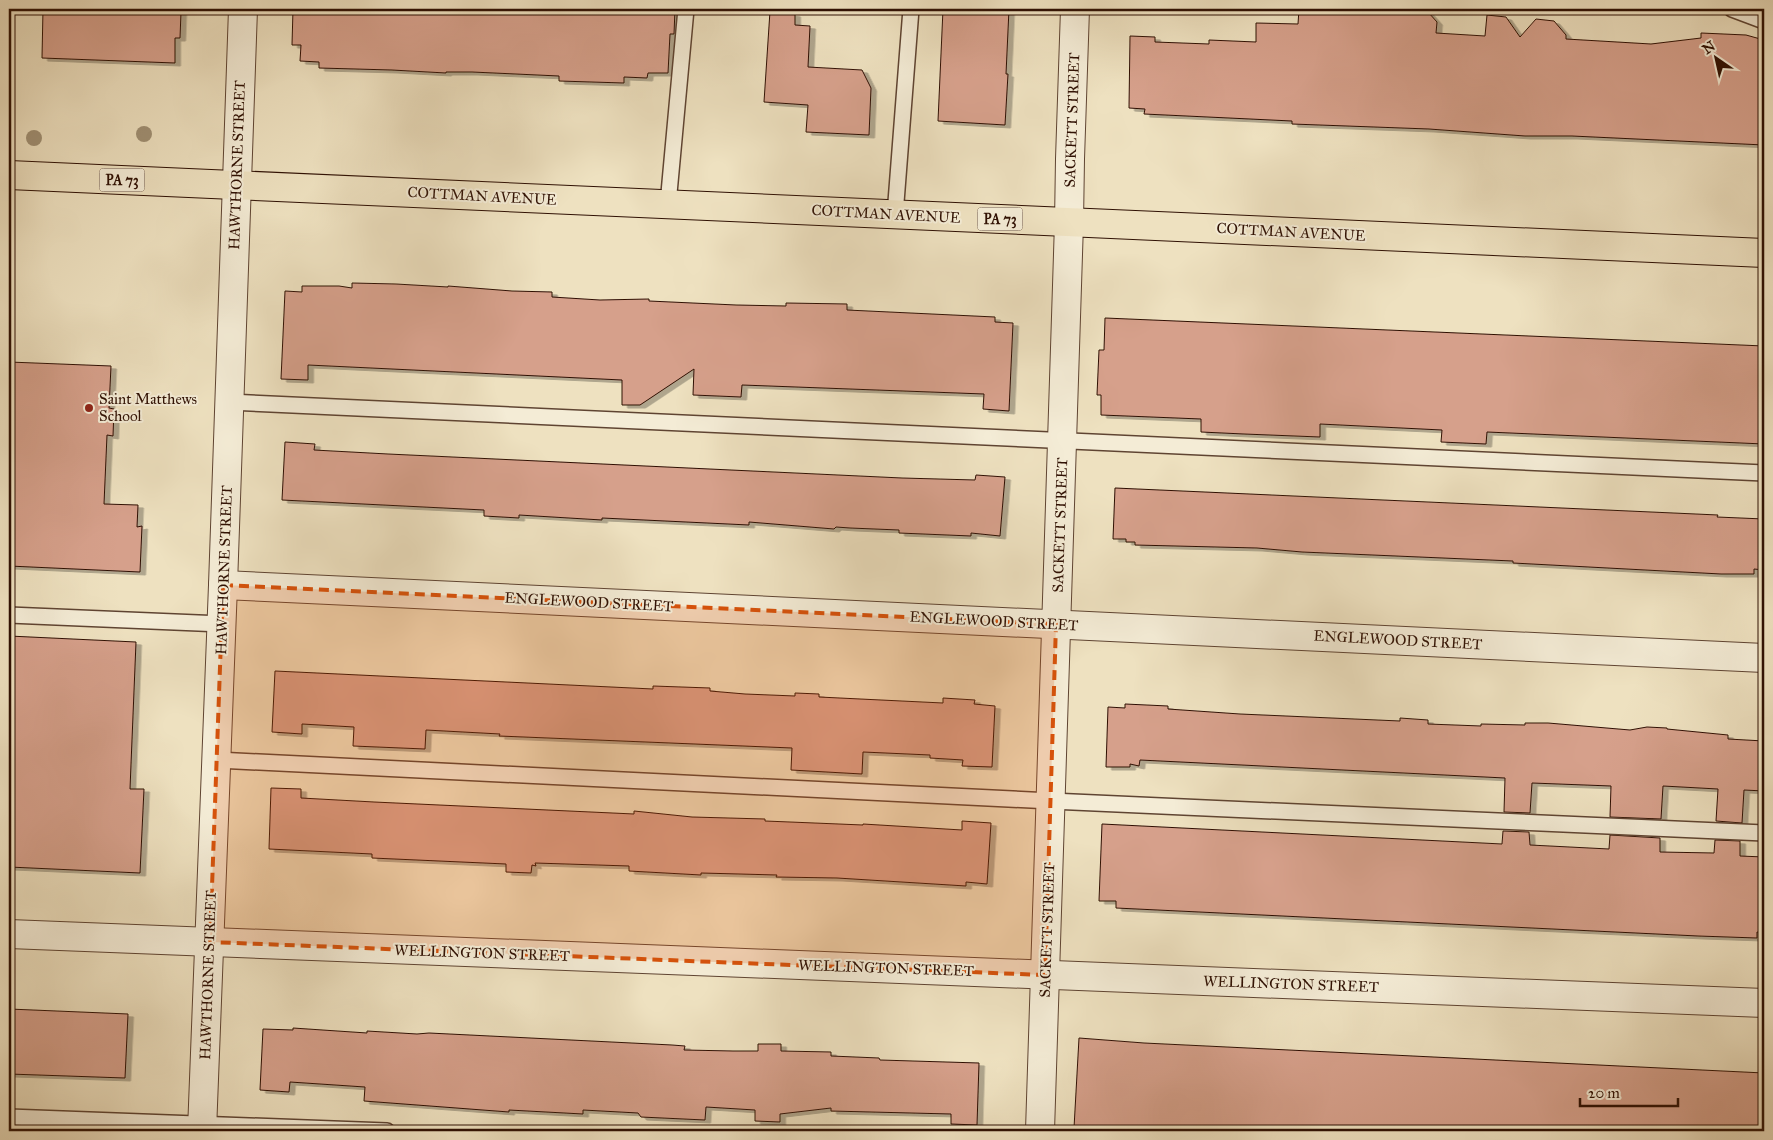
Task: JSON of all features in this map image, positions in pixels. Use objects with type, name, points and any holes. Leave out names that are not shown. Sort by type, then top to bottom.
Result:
[{"type":"main road","name":"COTTMAN AVENUE","points":[[9,175],[1764,253]]},
{"type":"street","name":"HAWTHORNE STREET","points":[[202,1127],[222,624],[243,9]]},
{"type":"street","name":"SACKETT STREET","points":[[1040,1131],[1075,9]]},
{"type":"street","name":"ENGLEWOOD STREET","points":[[223,585],[1764,658]]},
{"type":"street","name":"WELLINGTON STREET","points":[[9,934],[1764,1003]]},
{"type":"lane","points":[[668,204],[686,9]]},
{"type":"lane","points":[[895,214],[911,9]]},
{"type":"lane","points":[[1732,9],[1764,21]]},
{"type":"lane","points":[[229,402],[1764,473]]},
{"type":"lane","points":[[9,615],[222,624]]},
{"type":"lane","points":[[217,760],[1051,801],[1764,833]]},
{"type":"lane","points":[[9,1117],[202,1127],[387,1131]]},
{"type":"highlighted area","points":[[223,585],[1056,624],[1045,975],[210,942]]},
{"type":"building","points":[[43,9],[176,9],[176,12],[181,12],[180,38],[175,38],[175,63],[42,58]]},
{"type":"building","points":[[293,9],[675,9],[674,34],[670,34],[668,73],[648,73],[647,78],[624,77],[624,83],[559,81],[559,76],[319,68],[319,62],[300,61],[301,45],[292,45]]},
{"type":"building","points":[[943,9],[1009,9],[1005,125],[938,121]]},
{"type":"building","points":[[1299,9],[1428,12],[1437,22],[1436,33],[1485,36],[1487,15],[1506,17],[1520,37],[1536,19],[1554,21],[1566,35],[1566,39],[1651,44],[1701,38],[1701,33],[1746,35],[1764,40],[1764,145],[1572,136],[1525,136],[1429,129],[1292,124],[1292,121],[1144,114],[1145,109],[1129,108],[1130,36],[1155,37],[1155,42],[1209,44],[1209,40],[1256,42],[1256,23],[1298,24]]},
{"type":"building","points":[[770,11],[795,14],[795,25],[810,26],[808,67],[862,70],[871,88],[869,135],[806,132],[808,105],[764,102]]},
{"type":"building","points":[[352,283],[552,292],[552,297],[600,300],[649,299],[649,301],[786,306],[786,303],[847,304],[847,310],[995,317],[995,322],[1013,323],[1009,411],[983,409],[984,394],[742,385],[741,397],[693,395],[694,369],[640,405],[622,405],[622,380],[308,365],[308,380],[281,379],[285,291],[302,292],[302,286],[352,288]]},
{"type":"building","points":[[1105,318],[1764,346],[1764,444],[1487,432],[1486,444],[1441,442],[1442,430],[1320,424],[1320,437],[1244,434],[1201,432],[1201,419],[1101,415],[1101,395],[1097,395],[1099,350],[1104,350]]},
{"type":"building","points":[[9,362],[111,366],[109,408],[114,409],[113,436],[107,435],[104,504],[138,505],[137,527],[142,526],[140,572],[9,566]]},
{"type":"building","points":[[285,442],[315,444],[314,450],[388,454],[902,478],[975,480],[976,475],[1005,477],[1000,536],[971,533],[971,536],[899,533],[899,530],[836,527],[834,529],[749,522],[749,525],[519,515],[519,518],[484,516],[484,510],[282,500]]},
{"type":"building","points":[[1115,488],[1718,515],[1717,517],[1764,519],[1764,570],[1754,569],[1754,574],[1721,574],[1257,548],[1135,545],[1135,542],[1126,542],[1126,539],[1113,539]]},
{"type":"building","points":[[9,636],[136,642],[130,789],[144,789],[140,873],[9,867]]},
{"type":"building","points":[[275,671],[653,689],[653,686],[710,688],[710,691],[745,694],[795,696],[795,693],[819,694],[819,697],[943,703],[943,698],[975,700],[974,704],[995,706],[992,767],[962,766],[963,760],[930,758],[930,755],[863,752],[862,774],[791,770],[792,748],[499,736],[500,734],[426,730],[425,749],[353,746],[354,727],[302,724],[302,734],[272,732]]},
{"type":"building","points":[[1125,704],[1168,706],[1168,709],[1240,714],[1400,721],[1400,718],[1428,720],[1428,724],[1481,726],[1481,724],[1525,725],[1525,723],[1548,723],[1630,730],[1647,727],[1667,728],[1728,735],[1728,739],[1764,741],[1764,791],[1744,790],[1742,823],[1716,821],[1718,789],[1663,786],[1661,819],[1610,817],[1611,786],[1532,783],[1530,813],[1504,812],[1505,778],[1140,760],[1139,766],[1130,764],[1130,767],[1106,767],[1108,707],[1125,708]]},
{"type":"building","points":[[271,788],[301,789],[301,798],[374,802],[634,814],[634,811],[692,817],[765,819],[765,821],[962,830],[962,821],[991,823],[987,884],[966,882],[966,886],[837,878],[776,877],[777,875],[701,873],[701,875],[629,871],[629,866],[535,863],[536,866],[532,865],[531,873],[506,872],[506,864],[372,858],[372,854],[269,849]]},
{"type":"building","points":[[1102,824],[1502,844],[1503,831],[1529,832],[1530,845],[1609,849],[1610,835],[1660,838],[1660,852],[1714,853],[1715,840],[1740,841],[1740,856],[1764,857],[1764,933],[1757,932],[1757,938],[1698,936],[1116,908],[1116,901],[1099,901]]},
{"type":"building","points":[[9,1009],[128,1014],[125,1078],[9,1074]]},
{"type":"building","points":[[293,1028],[367,1033],[367,1031],[429,1033],[672,1045],[685,1046],[684,1050],[758,1051],[758,1044],[781,1044],[781,1051],[831,1052],[831,1056],[879,1058],[880,1060],[979,1063],[977,1125],[951,1124],[951,1114],[831,1111],[831,1108],[780,1114],[780,1122],[755,1121],[755,1110],[706,1107],[705,1120],[641,1117],[638,1113],[583,1110],[583,1114],[509,1110],[509,1112],[364,1101],[365,1087],[290,1082],[289,1092],[260,1090],[263,1029],[293,1030]]},
{"type":"building","points":[[1079,1038],[1144,1043],[1764,1073],[1764,1131],[1127,1131],[1074,1128]]},
{"type":"place","name":"Saint Matthews School","points":[[89,408]]}]
